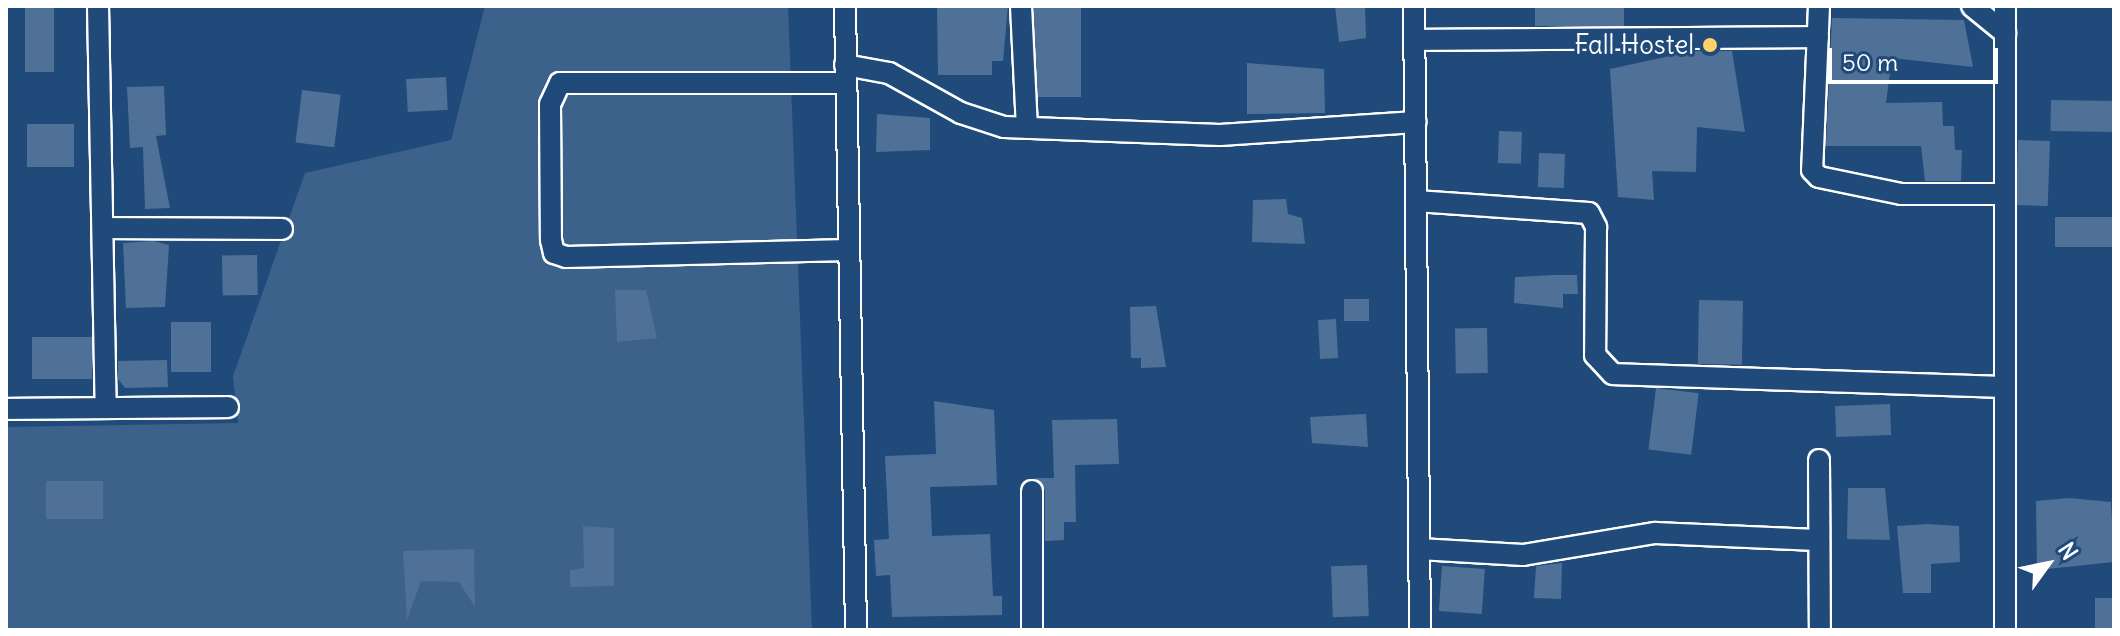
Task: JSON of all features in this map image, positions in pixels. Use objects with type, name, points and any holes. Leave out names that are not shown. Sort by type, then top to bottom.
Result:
[{"type":"street","points":[[98,6],[107,228],[106,408]]},
{"type":"street","points":[[845,6],[856,630]]},
{"type":"street","points":[[1021,6],[1027,128]]},
{"type":"street","points":[[1414,6],[1420,630]]},
{"type":"street","points":[[1819,6],[1812,170],[1819,177],[1901,194],[2003,194]]},
{"type":"street","points":[[1972,6],[2005,33]]},
{"type":"street","points":[[2005,6],[2002,387],[2005,630]]},
{"type":"street","points":[[1415,40],[1818,37]]},
{"type":"street","points":[[848,250],[566,257],[554,253],[551,240],[550,104],[560,83],[889,73],[961,113],[1027,128],[1220,135],[1416,122]]},
{"type":"street","points":[[1416,201],[1589,213],[1596,227],[1595,355],[1613,374],[2002,387]]},
{"type":"street","points":[[107,228],[282,229]]},
{"type":"street","points":[[6,409],[228,407]]},
{"type":"street","points":[[1819,460],[1817,540],[1820,630]]},
{"type":"street","points":[[1032,491],[1032,630]]},
{"type":"street","points":[[1419,549],[1523,555],[1655,533],[1817,540]]},
{"type":"shaded area","points":[[485,6],[788,6],[812,630],[6,630],[6,427],[238,423],[233,376],[305,173],[451,140]]},
{"type":"building","points":[[25,6],[54,6],[54,72],[25,72]]},
{"type":"building","points":[[937,6],[1008,6],[1003,61],[992,61],[992,75],[938,75]]},
{"type":"building","points":[[1034,6],[1081,6],[1081,97],[1034,97]]},
{"type":"building","points":[[1335,6],[1365,6],[1366,38],[1339,42]]},
{"type":"building","points":[[1535,6],[1624,6],[1624,26],[1535,26]]},
{"type":"building","points":[[1832,18],[1964,20],[1973,67],[1892,58],[1886,103],[1942,102],[1943,126],[1954,126],[1955,150],[1962,150],[1961,181],[1925,181],[1921,146],[1826,146]]},
{"type":"building","points":[[1693,51],[1732,51],[1745,132],[1697,127],[1696,172],[1652,171],[1654,200],[1618,197],[1610,69]]},
{"type":"building","points":[[1247,63],[1324,69],[1325,113],[1247,114]]},
{"type":"building","points":[[446,77],[448,110],[408,112],[406,79]]},
{"type":"building","points":[[164,86],[166,135],[156,136],[170,208],[145,209],[143,147],[130,148],[127,87]]},
{"type":"building","points":[[302,90],[341,95],[334,147],[296,143]]},
{"type":"building","points":[[2051,100],[2114,101],[2113,132],[2050,131]]},
{"type":"building","points":[[877,114],[930,118],[930,150],[876,152]]},
{"type":"building","points":[[27,124],[74,124],[74,167],[27,167]]},
{"type":"building","points":[[1499,131],[1522,132],[1521,164],[1498,163]]},
{"type":"building","points":[[2018,140],[2050,141],[2048,206],[2016,205]]},
{"type":"building","points":[[1539,153],[1565,154],[1564,188],[1538,187]]},
{"type":"building","points":[[1286,199],[1288,214],[1302,218],[1305,244],[1252,242],[1253,200]]},
{"type":"building","points":[[2055,217],[2114,217],[2114,247],[2055,247]]},
{"type":"building","points":[[153,241],[169,245],[165,307],[126,308],[123,243]]},
{"type":"building","points":[[257,255],[258,295],[223,296],[222,256]]},
{"type":"building","points":[[1577,275],[1578,294],[1563,294],[1563,308],[1514,303],[1515,277]]},
{"type":"building","points":[[615,290],[646,290],[657,338],[617,342]]},
{"type":"building","points":[[1344,299],[1369,299],[1369,321],[1344,321]]},
{"type":"building","points":[[1699,300],[1743,301],[1742,365],[1698,364]]},
{"type":"building","points":[[1156,306],[1166,367],[1141,368],[1141,358],[1131,358],[1130,307]]},
{"type":"building","points":[[1336,319],[1338,358],[1320,359],[1318,320]]},
{"type":"building","points":[[171,322],[211,322],[211,372],[171,372]]},
{"type":"building","points":[[1487,328],[1488,373],[1456,374],[1455,329]]},
{"type":"building","points":[[32,337],[92,337],[92,379],[32,379]]},
{"type":"building","points":[[167,360],[168,387],[125,388],[118,379],[118,361]]},
{"type":"building","points":[[1656,388],[1699,393],[1691,455],[1648,450]]},
{"type":"building","points":[[934,401],[994,410],[997,485],[930,487],[932,536],[990,534],[993,596],[1002,596],[1002,615],[892,617],[890,575],[876,576],[874,540],[889,539],[885,456],[936,454]]},
{"type":"building","points":[[1890,404],[1891,435],[1836,437],[1835,406]]},
{"type":"building","points":[[1366,414],[1368,447],[1312,443],[1310,417]]},
{"type":"building","points":[[1117,419],[1119,464],[1075,465],[1076,522],[1064,522],[1064,540],[1045,541],[1045,490],[1035,478],[1054,478],[1052,420]]},
{"type":"building","points":[[46,481],[103,481],[103,519],[46,519]]},
{"type":"building","points":[[1848,488],[1885,488],[1890,540],[1847,539]]},
{"type":"building","points":[[2069,498],[2111,502],[2114,562],[2037,570],[2036,501]]},
{"type":"building","points":[[583,526],[614,528],[614,586],[570,587],[570,570],[584,568]]},
{"type":"building","points":[[1897,526],[1959,526],[1960,562],[1931,564],[1931,593],[1903,593]]},
{"type":"building","points":[[474,549],[475,607],[459,582],[421,581],[407,620],[403,551]]},
{"type":"building","points":[[1562,563],[1561,599],[1534,598],[1536,566]]},
{"type":"building","points":[[1367,565],[1369,616],[1333,617],[1331,566]]},
{"type":"building","points":[[1442,566],[1485,569],[1482,614],[1439,611]]},
{"type":"building","points":[[2095,598],[2114,598],[2114,630],[2095,630]]},
{"type":"place","name":"Fall Hostel","points":[[1710,45]]}]
